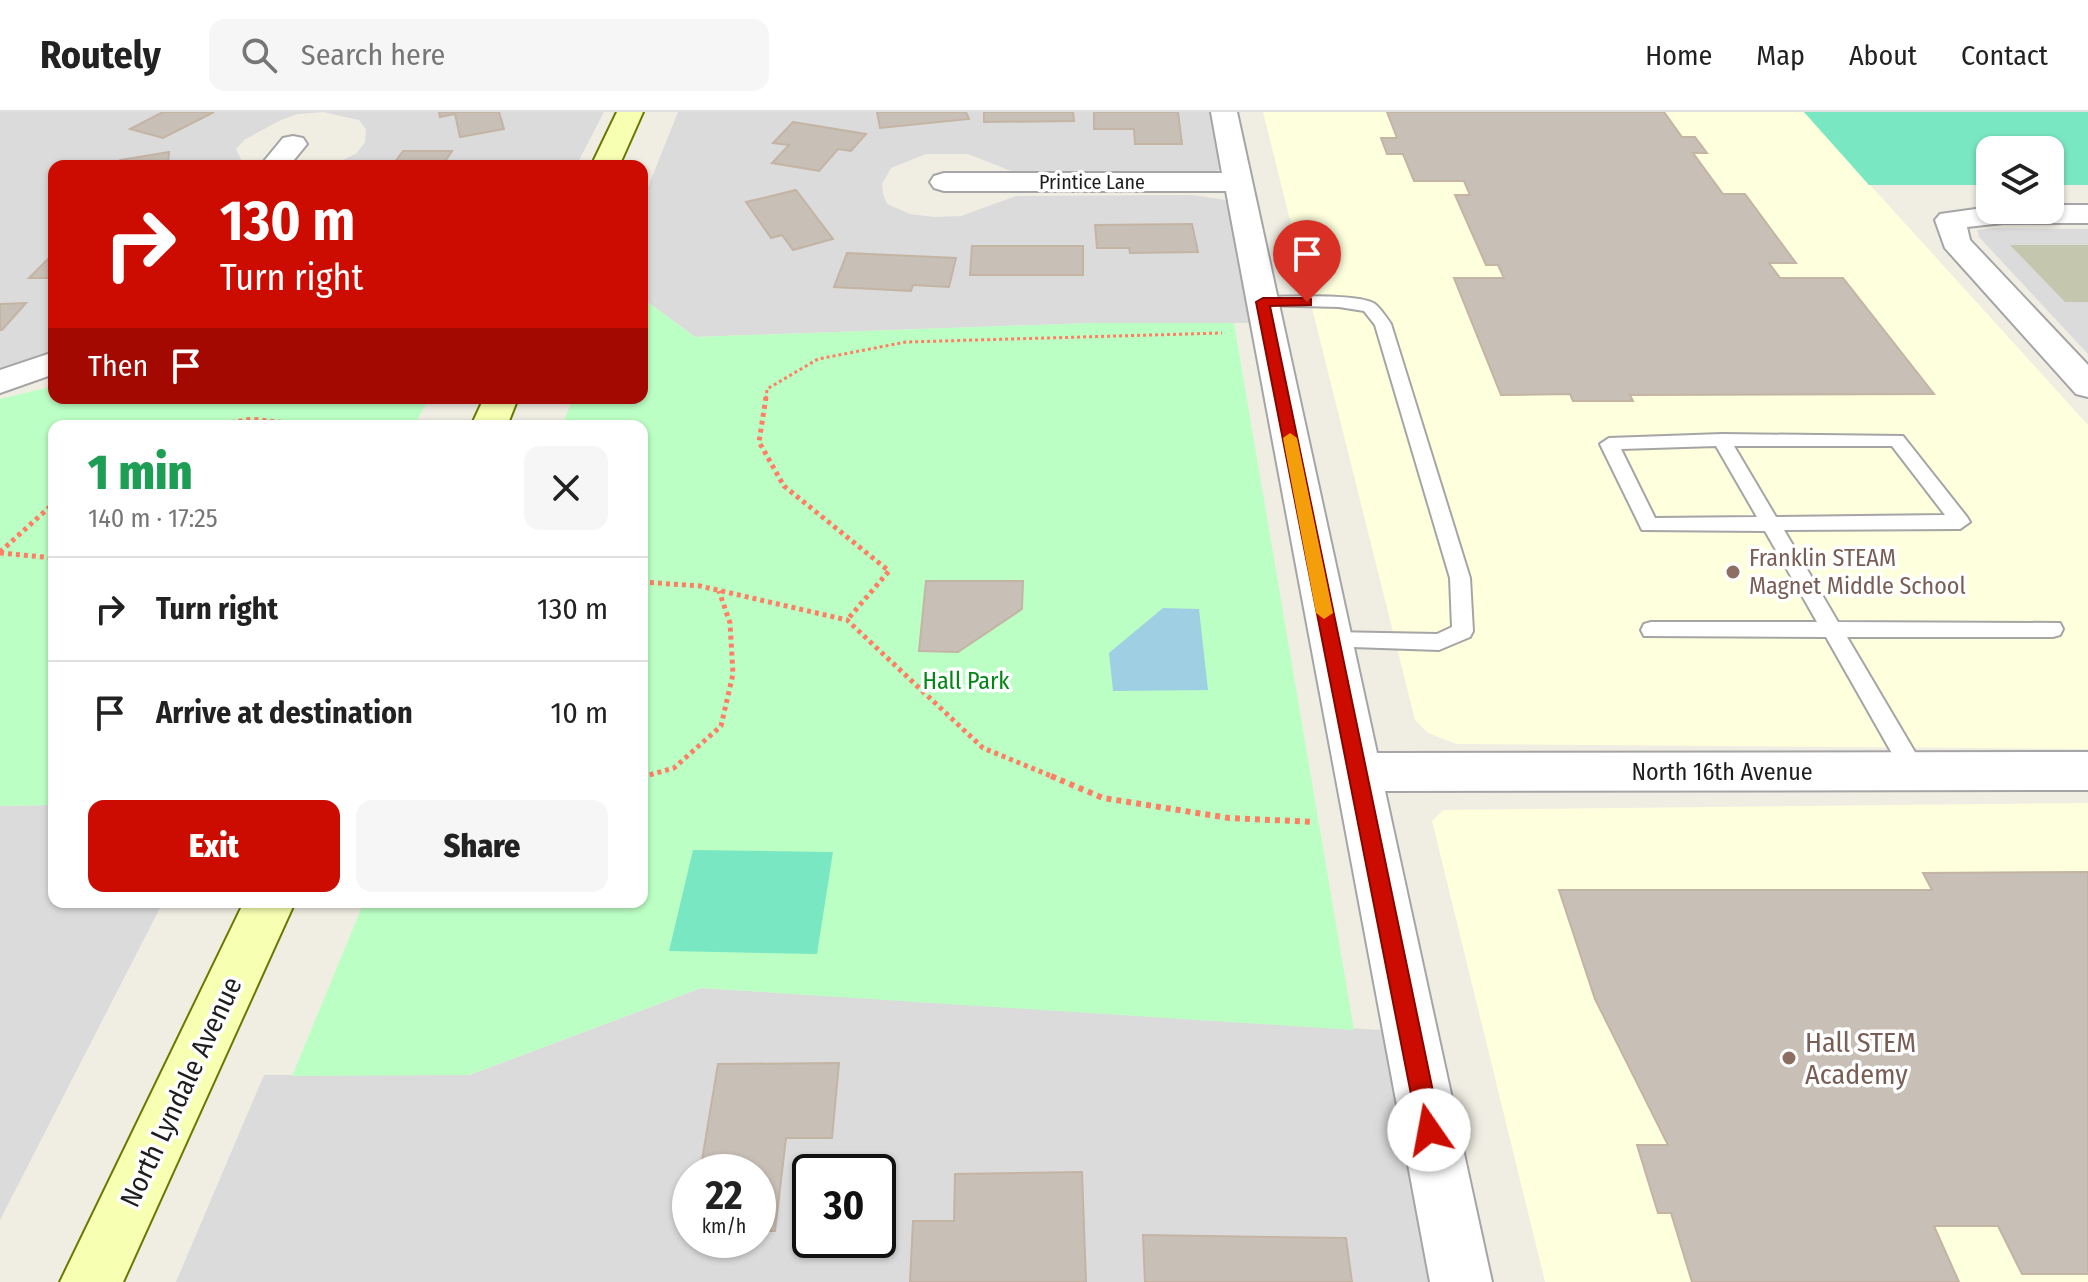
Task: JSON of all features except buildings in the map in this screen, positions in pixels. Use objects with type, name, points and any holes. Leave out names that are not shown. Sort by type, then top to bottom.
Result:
[{"type":"street","points":[[608,160],[630,112]]},
{"type":"street","points":[[1224,112],[1239,182],[1249,317],[1330,640],[1461,1282]]},
{"type":"street","points":[[279,160],[293,144]]},
{"type":"street","name":"Printice Lane","points":[[944,182],[1239,182]]},
{"type":"street","points":[[2088,214],[2003,214],[1950,220],[1956,242],[2088,386]]},
{"type":"street","points":[[0,382],[48,364]]},
{"type":"street","name":"North 16th Avenue","points":[[1356,772],[2088,771]]},
{"type":"street","name":"North Lyndale Avenue","points":[[91,1282],[267,908]]},
{"type":"lane","points":[[1249,317],[1339,302],[1369,307],[1383,324],[1460,578],[1463,631],[1451,637],[1439,642],[1330,640]]},
{"type":"lane","points":[[1722,440],[1914,771]]},
{"type":"lane","points":[[1722,440],[1897,440],[1960,522],[1649,525],[1609,444],[1722,440]]},
{"type":"lane","points":[[1651,630],[2053,629]]},
{"type":"path","points":[[847,620],[889,571],[784,486],[759,442],[767,389],[818,359],[906,342],[1249,317]]},
{"type":"path","points":[[0,553],[48,509]]},
{"type":"path","points":[[0,553],[48,557]]},
{"type":"path","points":[[648,583],[719,590],[847,620],[983,748],[1103,798],[1229,818],[1324,823]]},
{"type":"path","points":[[648,775],[674,768],[721,726],[733,674],[730,623],[719,590]]},
{"type":"shaded area","points":[[0,112],[323,112],[298,114],[281,120],[244,140],[236,149],[241,160],[48,160],[48,356],[0,371]]},
{"type":"shaded area","points":[[323,112],[604,112],[579,160],[343,160],[357,153],[365,142],[366,129],[359,120]]},
{"type":"shaded area","points":[[678,112],[1217,112],[1223,168],[1216,171],[1011,171],[968,154],[926,154],[891,168],[882,184],[883,194],[887,204],[910,214],[934,217],[961,216],[1016,196],[1193,195],[1225,200],[1234,207],[1257,323],[1092,323],[695,337],[648,302],[648,187]]},
{"type":"shaded area","name":"Franklin STEAM Magnet Middle School","points":[[1263,112],[1804,112],[2088,425],[2088,749],[1456,744],[1428,733],[1415,720]]},
{"type":"shaded area","points":[[2088,229],[2088,354],[1979,237],[1977,230]]},
{"type":"shaded area","points":[[2010,245],[2088,245],[2088,302],[2065,302]]},
{"type":"shaded area","name":"Hall STEM Academy","points":[[2088,803],[2088,1282],[1545,1282],[1432,821],[1443,810]]},
{"type":"shaded area","points":[[48,805],[48,908],[160,908],[0,1220],[0,806]]},
{"type":"shaded area","points":[[701,988],[1397,1031],[1446,1282],[176,1282],[264,1075],[469,1075]]},
{"type":"green space","points":[[1804,112],[2088,112],[2088,185],[2064,185],[2064,136],[1976,136],[1976,185],[1869,185]]},
{"type":"green space","name":"Hall Park","points":[[648,302],[695,337],[1092,323],[1234,323],[1354,1030],[701,988],[469,1075],[292,1076],[362,908],[648,908],[648,420],[564,420],[571,404],[648,404]]},
{"type":"green space","points":[[48,387],[48,404],[426,404],[417,420],[48,420],[48,805],[0,806],[0,399]]},
{"type":"green space","points":[[693,850],[833,852],[817,954],[669,951]]},
{"type":"water","points":[[1163,608],[1199,609],[1208,690],[1113,691],[1109,653]]},
{"type":"slow traffic","points":[[1290,438],[1324,613]]},
{"type":"place","name":"Franklin STEAM Magnet Middle School","points":[[1733,572]]},
{"type":"place","name":"Hall STEM Academy","points":[[1789,1058]]},
{"type":"route","points":[[1307,302],[1263,302],[1429,1130]]}]
